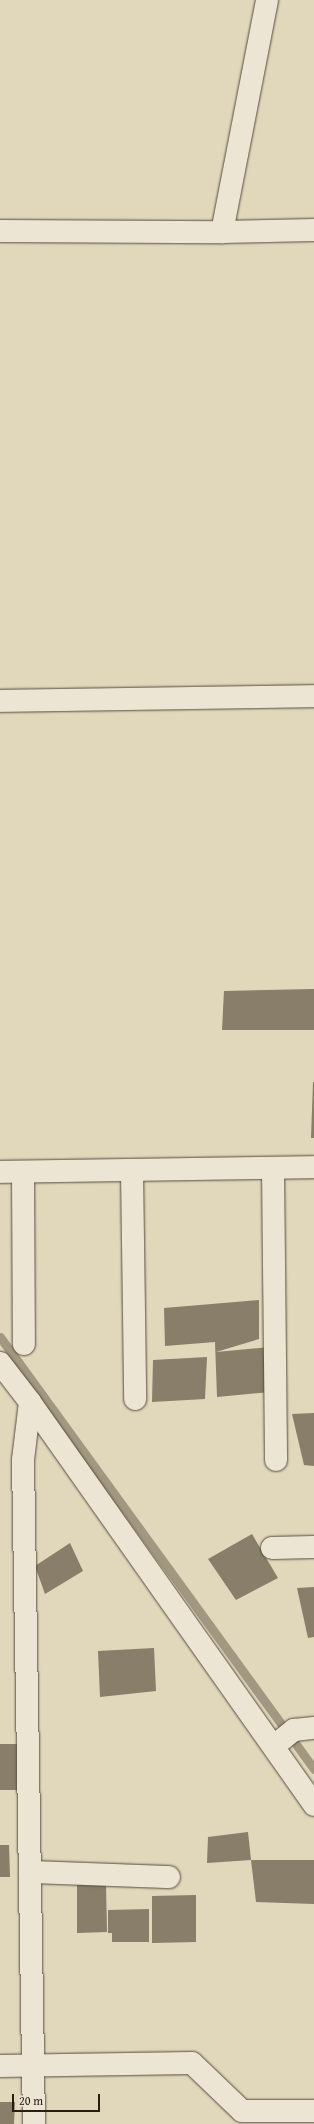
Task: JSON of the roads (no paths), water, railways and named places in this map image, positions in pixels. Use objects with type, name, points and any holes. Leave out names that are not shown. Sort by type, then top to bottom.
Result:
[{"type":"street","points":[[222,232],[267,0]]},
{"type":"street","points":[[0,231],[222,232],[314,230]]},
{"type":"street","points":[[0,700],[314,696]]},
{"type":"street","points":[[0,1172],[314,1167]]},
{"type":"street","points":[[273,1168],[276,1460]]},
{"type":"street","points":[[132,1170],[136,1399]]},
{"type":"street","points":[[23,1172],[24,1344]]},
{"type":"street","points":[[0,1363],[30,1402],[274,1746],[314,1805]]},
{"type":"street","points":[[30,1402],[23,1460],[34,2124]]},
{"type":"street","points":[[272,1548],[314,1547]]},
{"type":"street","points":[[274,1746],[304,1729]]},
{"type":"street","points":[[30,1872],[169,1877]]},
{"type":"street","points":[[0,2066],[192,2063],[242,2111],[314,2111]]},
{"type":"waterway","points":[[0,1337],[314,1769]]}]
